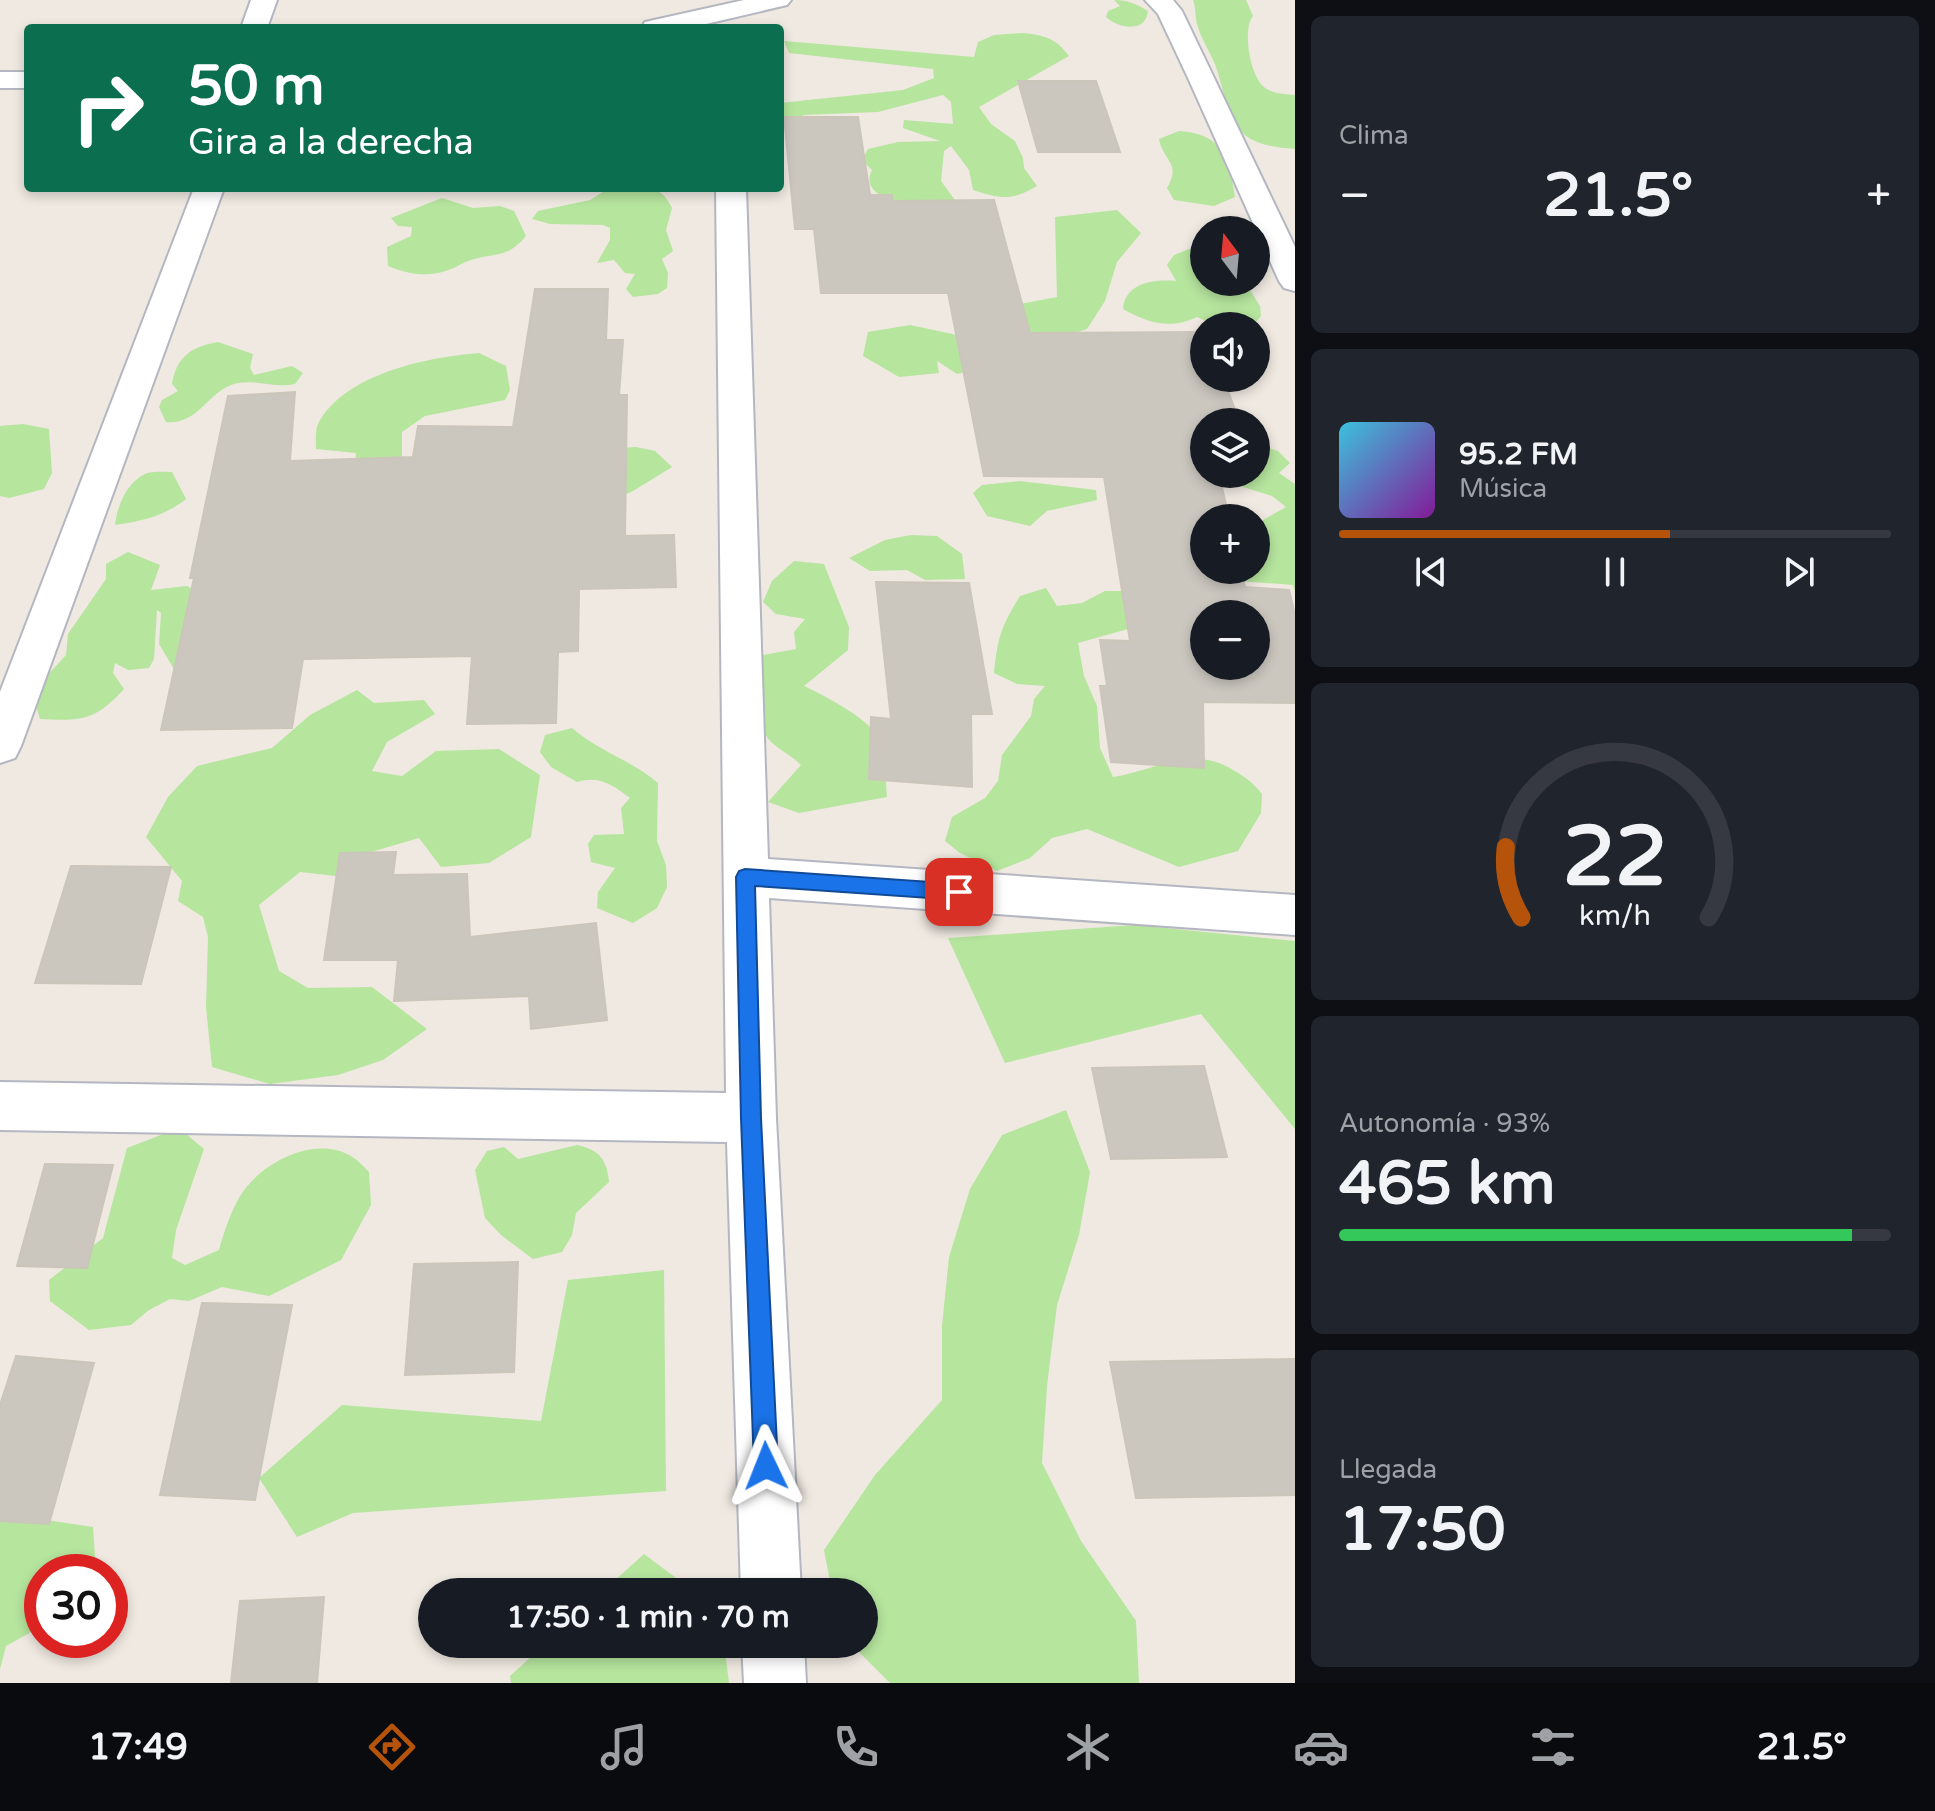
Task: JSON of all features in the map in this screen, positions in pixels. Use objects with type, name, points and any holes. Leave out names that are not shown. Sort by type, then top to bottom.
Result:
[{"type":"street","points":[[255,24],[264,0]]},
{"type":"street","points":[[673,24],[778,0]]},
{"type":"street","points":[[1158,0],[1169,11],[1294,275]]},
{"type":"street","points":[[0,80],[24,80]]},
{"type":"street","points":[[0,746],[208,192]]},
{"type":"street","points":[[731,192],[751,1118],[770,1578]]},
{"type":"street","points":[[745,877],[1295,915]]},
{"type":"street","points":[[0,1106],[751,1118]]},
{"type":"street","points":[[774,1658],[775,1683]]},
{"type":"green space","points":[[1114,0],[1128,2],[1148,11],[1146,18],[1131,27],[1111,21],[1106,17],[1108,11],[1120,6]]},
{"type":"green space","points":[[1193,0],[1246,0],[1253,16],[1248,31],[1249,52],[1259,81],[1271,91],[1295,95],[1295,149],[1258,142],[1238,128],[1199,30]]},
{"type":"green space","points":[[1023,33],[1049,38],[1069,56],[979,107],[991,124],[1015,141],[1024,168],[1037,186],[1020,194],[999,197],[973,190],[969,170],[951,146],[944,151],[941,181],[960,207],[957,213],[900,203],[875,191],[870,182],[872,170],[862,160],[868,149],[898,142],[940,141],[903,128],[904,120],[953,124],[951,102],[943,95],[878,112],[804,115],[784,128],[784,103],[903,90],[934,78],[933,69],[789,53],[784,41],[974,57],[978,42],[994,35]]},
{"type":"green space","points":[[1179,131],[1205,137],[1221,150],[1230,170],[1235,197],[1214,206],[1174,200],[1167,188],[1172,167],[1159,139]]},
{"type":"green space","points":[[603,192],[659,192],[667,199],[672,208],[666,230],[673,251],[662,259],[668,273],[667,288],[658,294],[633,297],[626,289],[635,274],[625,273],[614,260],[597,263],[610,240],[610,228],[603,225],[550,224],[532,219],[538,211],[590,200]]},
{"type":"green space","points":[[442,198],[473,208],[500,206],[514,211],[526,236],[507,252],[468,261],[433,274],[418,274],[388,266],[387,247],[411,236],[412,227],[398,226],[391,218]]},
{"type":"green space","points":[[1117,210],[1141,233],[1117,262],[1105,301],[1087,329],[1038,345],[972,313],[1057,297],[1055,217]]},
{"type":"green space","points":[[1190,249],[1190,296],[1254,296],[1261,312],[1190,312],[1190,320],[1168,324],[1141,318],[1123,309],[1129,293],[1142,284],[1176,281],[1167,265],[1174,255]]},
{"type":"green space","points":[[910,325],[957,335],[975,370],[957,374],[937,361],[939,373],[899,377],[863,356],[868,332]]},
{"type":"green space","points":[[218,342],[253,354],[250,368],[254,375],[292,366],[303,373],[295,384],[247,382],[231,385],[186,419],[166,422],[159,407],[162,400],[178,391],[172,384],[178,366],[193,350]]},
{"type":"green space","points":[[479,353],[506,366],[510,390],[505,400],[425,416],[402,432],[402,475],[353,476],[356,453],[316,449],[318,424],[330,407],[347,392],[389,371],[412,364]]},
{"type":"green space","points":[[23,424],[49,429],[52,473],[44,489],[9,498],[0,496],[0,426]]},
{"type":"green space","points":[[636,447],[655,451],[672,467],[608,502],[581,450]]},
{"type":"green space","points":[[1270,448],[1278,451],[1290,463],[1279,473],[1295,484],[1295,592],[1293,585],[1270,583],[1270,516],[1286,507],[1272,496],[1246,488],[1270,488]]},
{"type":"green space","points":[[172,472],[186,499],[153,517],[115,525],[120,503],[138,478],[148,473]]},
{"type":"green space","points":[[1020,481],[1096,490],[1097,500],[1047,511],[1030,526],[987,516],[973,493],[982,485]]},
{"type":"green space","points":[[911,535],[937,536],[962,554],[965,579],[925,580],[907,570],[870,571],[849,558],[885,540]]},
{"type":"green space","points":[[128,552],[160,565],[151,590],[187,586],[202,594],[199,672],[174,669],[159,644],[161,613],[157,610],[154,659],[149,668],[128,670],[115,663],[113,673],[124,689],[105,707],[77,719],[40,719],[34,699],[43,680],[66,655],[68,634],[106,579],[106,564]]},
{"type":"green space","points":[[794,561],[824,564],[849,627],[848,650],[804,686],[854,714],[877,735],[884,756],[887,797],[799,813],[768,802],[801,765],[771,742],[760,724],[752,657],[796,649],[794,632],[805,619],[776,614],[763,602],[772,581]]},
{"type":"green space","points":[[1046,588],[1057,606],[1082,603],[1105,591],[1137,591],[1135,627],[1078,643],[1084,676],[1097,706],[1100,748],[1113,777],[1184,759],[1198,759],[1228,767],[1246,779],[1262,794],[1261,813],[1238,851],[1179,867],[1087,829],[1052,838],[1030,858],[997,871],[960,853],[945,841],[952,817],[985,798],[998,781],[1002,755],[1031,716],[1034,699],[1045,686],[1017,684],[994,673],[1001,632],[1020,596]]},
{"type":"green space","points":[[357,690],[374,703],[424,700],[435,714],[387,742],[372,771],[402,776],[436,751],[499,749],[540,775],[531,837],[489,863],[441,867],[419,838],[371,852],[345,877],[300,872],[259,905],[279,971],[308,988],[372,987],[427,1029],[383,1060],[338,1075],[270,1084],[212,1067],[206,1007],[208,937],[203,917],[178,901],[182,881],[146,837],[168,797],[197,766],[272,748],[310,715]]},
{"type":"green space","points":[[572,728],[658,783],[657,841],[666,865],[667,887],[657,908],[633,923],[597,908],[598,892],[615,868],[591,862],[588,844],[594,835],[624,834],[621,808],[630,798],[612,785],[599,781],[577,782],[551,767],[540,752],[545,735]]},
{"type":"green space","points":[[1135,925],[1295,941],[1295,1129],[1201,1014],[1005,1063],[948,938]]},
{"type":"green space","points":[[1066,1110],[1090,1172],[1079,1235],[1057,1305],[1042,1463],[1081,1541],[1136,1621],[1139,1683],[890,1683],[865,1658],[878,1658],[878,1578],[829,1578],[824,1550],[875,1475],[942,1400],[942,1326],[949,1257],[970,1189],[1002,1135]]},
{"type":"green space","points":[[179,1128],[204,1149],[176,1230],[172,1258],[185,1265],[219,1250],[236,1204],[248,1186],[259,1174],[288,1156],[321,1148],[351,1156],[369,1172],[371,1205],[341,1260],[269,1296],[222,1287],[189,1301],[170,1299],[149,1310],[131,1325],[89,1330],[50,1301],[49,1280],[103,1238],[127,1148]]},
{"type":"green space","points":[[577,1145],[601,1157],[609,1182],[576,1213],[572,1235],[562,1252],[533,1259],[501,1235],[485,1218],[475,1170],[487,1151],[504,1147],[518,1159]]},
{"type":"green space","points":[[664,1270],[666,1491],[353,1513],[297,1537],[259,1478],[342,1405],[541,1421],[568,1280]]},
{"type":"green space","points":[[0,1513],[93,1527],[95,1554],[24,1554],[24,1636],[6,1646],[0,1669]]},
{"type":"green space","points":[[644,1554],[676,1578],[617,1578]]},
{"type":"green space","points":[[530,1658],[726,1658],[729,1683],[511,1683],[510,1676]]},
{"type":"building","points":[[1018,81],[1096,81],[1120,152],[1038,152]]},
{"type":"building","points":[[784,117],[858,117],[870,195],[892,195],[893,201],[994,200],[1030,333],[1190,332],[1190,392],[1228,392],[1234,408],[1190,408],[1190,488],[1222,488],[1226,504],[1190,504],[1190,584],[1244,584],[1245,587],[1289,590],[1295,615],[1295,703],[1203,702],[1204,768],[1111,762],[1100,686],[1107,686],[1100,640],[1130,641],[1104,477],[984,476],[948,293],[821,293],[814,229],[795,229]]},
{"type":"building","points":[[535,289],[608,289],[606,340],[623,340],[619,395],[627,395],[625,536],[674,535],[676,587],[579,589],[578,651],[558,652],[556,723],[467,724],[472,656],[303,659],[292,728],[161,730],[194,578],[190,578],[228,396],[295,392],[290,461],[413,457],[418,426],[513,427]]},
{"type":"building","points":[[876,582],[969,583],[992,714],[971,714],[972,787],[869,779],[871,717],[891,719]]},
{"type":"building","points":[[396,852],[393,875],[467,874],[470,937],[596,923],[607,1020],[531,1029],[529,996],[394,1001],[398,960],[324,960],[340,853]]},
{"type":"building","points":[[71,866],[171,867],[141,984],[35,983]]},
{"type":"building","points":[[1204,1066],[1227,1157],[1111,1159],[1092,1068]]},
{"type":"building","points":[[45,1164],[113,1165],[87,1268],[17,1266]]},
{"type":"building","points":[[518,1262],[514,1372],[405,1375],[414,1264]]},
{"type":"building","points":[[202,1303],[292,1305],[255,1500],[160,1495]]},
{"type":"building","points":[[16,1356],[94,1363],[49,1524],[0,1521],[0,1405]]},
{"type":"building","points":[[1295,1359],[1295,1495],[1136,1498],[1110,1362]]},
{"type":"building","points":[[324,1597],[317,1683],[231,1683],[240,1601]]},
{"type":"route","points":[[766,1466],[751,1118],[745,877],[959,892]]}]
